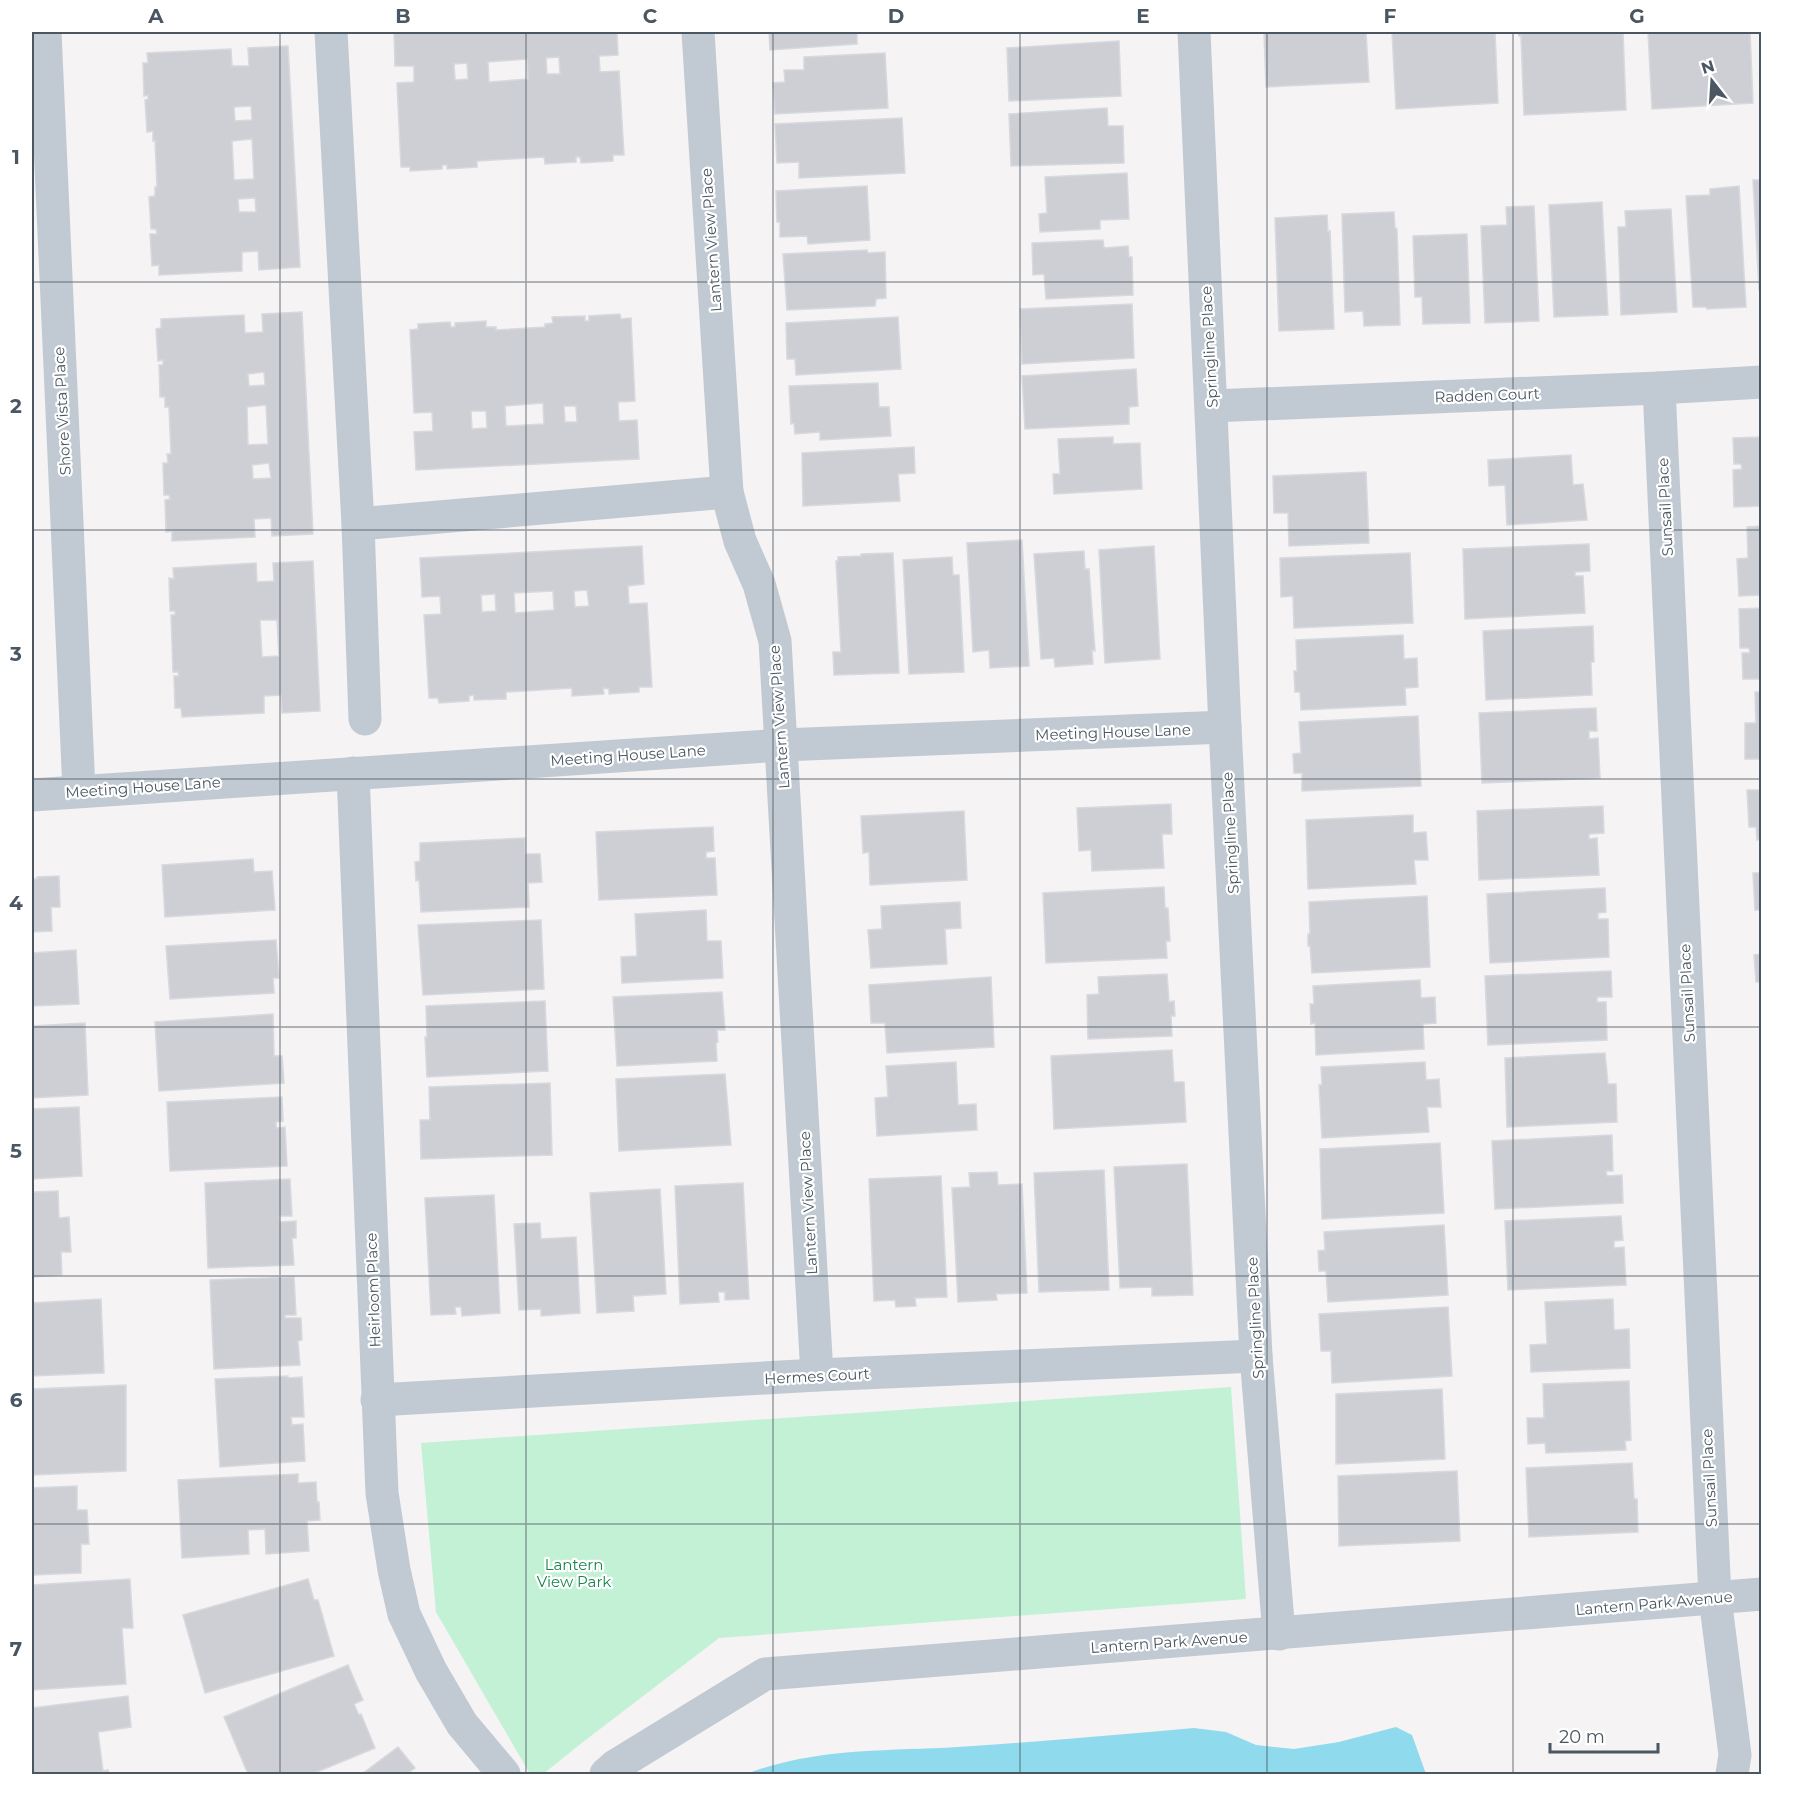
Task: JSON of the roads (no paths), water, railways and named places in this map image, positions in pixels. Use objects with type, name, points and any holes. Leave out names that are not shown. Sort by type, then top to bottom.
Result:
[{"type":"street","name":"Shore Vista Place","points":[[45,32],[79,791]]},
{"type":"street","points":[[331,32],[358,524],[365,719]]},
{"type":"street","name":"Lantern View Place","points":[[698,32],[727,492],[740,541],[759,584],[775,641],[817,1375]]},
{"type":"street","name":"Springline Place","points":[[1194,32],[1256,1356],[1279,1634]]},
{"type":"street","name":"Radden Court","points":[[1212,406],[1761,382]]},
{"type":"street","name":"Sunsail Place","points":[[1659,388],[1715,1598]]},
{"type":"street","points":[[358,524],[727,492]]},
{"type":"street","name":"Meeting House Lane","points":[[32,795],[782,745],[1225,727]]},
{"type":"street","name":"Heirloom Place","points":[[353,773],[382,1493],[394,1570],[404,1614],[431,1671],[462,1724],[504,1774]]},
{"type":"street","name":"Hermes Court","points":[[377,1400],[817,1375],[1256,1356]]},
{"type":"street","name":"Lantern Park Avenue","points":[[606,1774],[615,1766],[765,1674],[1761,1594]]},
{"type":"street","points":[[1715,1598],[1735,1755],[1732,1774]]},
{"type":"water","points":[[1396,1727],[1412,1735],[1426,1774],[746,1774],[798,1759],[850,1752],[987,1745],[1194,1728],[1226,1732],[1256,1745],[1294,1749],[1339,1742]]},
{"type":"park label","name":"Lantern View Park","points":[[574,1572]]}]
